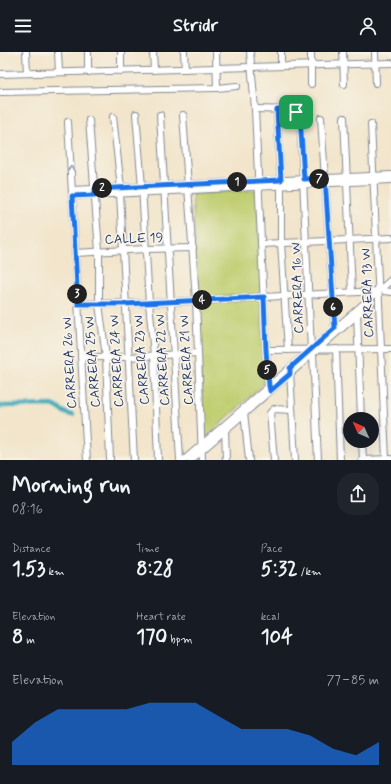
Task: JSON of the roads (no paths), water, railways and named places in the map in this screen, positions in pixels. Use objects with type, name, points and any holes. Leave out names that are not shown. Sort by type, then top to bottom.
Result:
[{"type":"street","points":[[26,52],[28,73]]},
{"type":"street","points":[[58,52],[59,72]]},
{"type":"street","points":[[88,52],[88,72]]},
{"type":"street","points":[[120,52],[121,71]]},
{"type":"street","points":[[153,52],[154,70]]},
{"type":"street","points":[[184,52],[185,69]]},
{"type":"street","points":[[216,52],[217,88]]},
{"type":"street","points":[[250,52],[255,109],[266,350],[270,388]]},
{"type":"street","points":[[281,52],[281,66]]},
{"type":"street","points":[[311,52],[311,84]]},
{"type":"street","points":[[343,52],[344,84]]},
{"type":"street","points":[[375,52],[376,83]]},
{"type":"street","points":[[0,74],[391,63]]},
{"type":"street","points":[[0,92],[217,88],[237,86]]},
{"type":"street","points":[[255,109],[277,110],[281,183],[281,243],[288,350]]},
{"type":"street","name":"CARRERA 16 W","points":[[277,110],[293,110],[300,115],[314,351],[318,460]]},
{"type":"street","name":"CARRERA 23 W","points":[[136,114],[154,355],[158,460]]},
{"type":"street","name":"CARRERA 22 W","points":[[160,115],[180,460]]},
{"type":"street","name":"CARRERA 21 W","points":[[183,115],[196,300],[202,460]]},
{"type":"street","name":"CARRERA 24 W","points":[[113,117],[120,190],[134,460]]},
{"type":"street","points":[[321,118],[328,241],[336,331]]},
{"type":"street","points":[[344,118],[352,292]]},
{"type":"street","name":"CARRERA 25 W","points":[[89,120],[99,251],[99,304],[106,358],[110,460]]},
{"type":"street","name":"CARRERA 26 W","points":[[68,122],[87,460]]},
{"type":"street","name":"CARRERA 13 W","points":[[371,124],[376,239],[383,292],[381,349],[387,459]]},
{"type":"street","points":[[374,179],[391,176]]},
{"type":"street","points":[[72,193],[347,180],[391,180]]},
{"type":"street","points":[[261,244],[391,238]]},
{"type":"street","name":"CALLE 19","points":[[75,252],[145,248],[193,248]]},
{"type":"street","points":[[383,292],[391,280]]},
{"type":"street","points":[[184,460],[202,447],[357,312],[391,285]]},
{"type":"street","points":[[78,304],[125,304],[352,292],[383,292]]},
{"type":"street","points":[[357,312],[361,412]]},
{"type":"street","points":[[266,350],[314,351],[336,349],[391,349]]},
{"type":"street","points":[[336,349],[340,460]]},
{"type":"street","points":[[81,357],[106,358],[198,353]]},
{"type":"street","points":[[290,371],[295,460]]},
{"type":"street","points":[[274,460],[270,413],[274,409],[292,410]]},
{"type":"street","points":[[244,410],[249,460]]},
{"type":"street","points":[[225,427],[226,460]]},
{"type":"street","points":[[191,460],[202,447]]},
{"type":"street","points":[[362,448],[363,460],[387,459]]},
{"type":"waterway","points":[[0,406],[52,405],[67,414],[73,415]]}]
